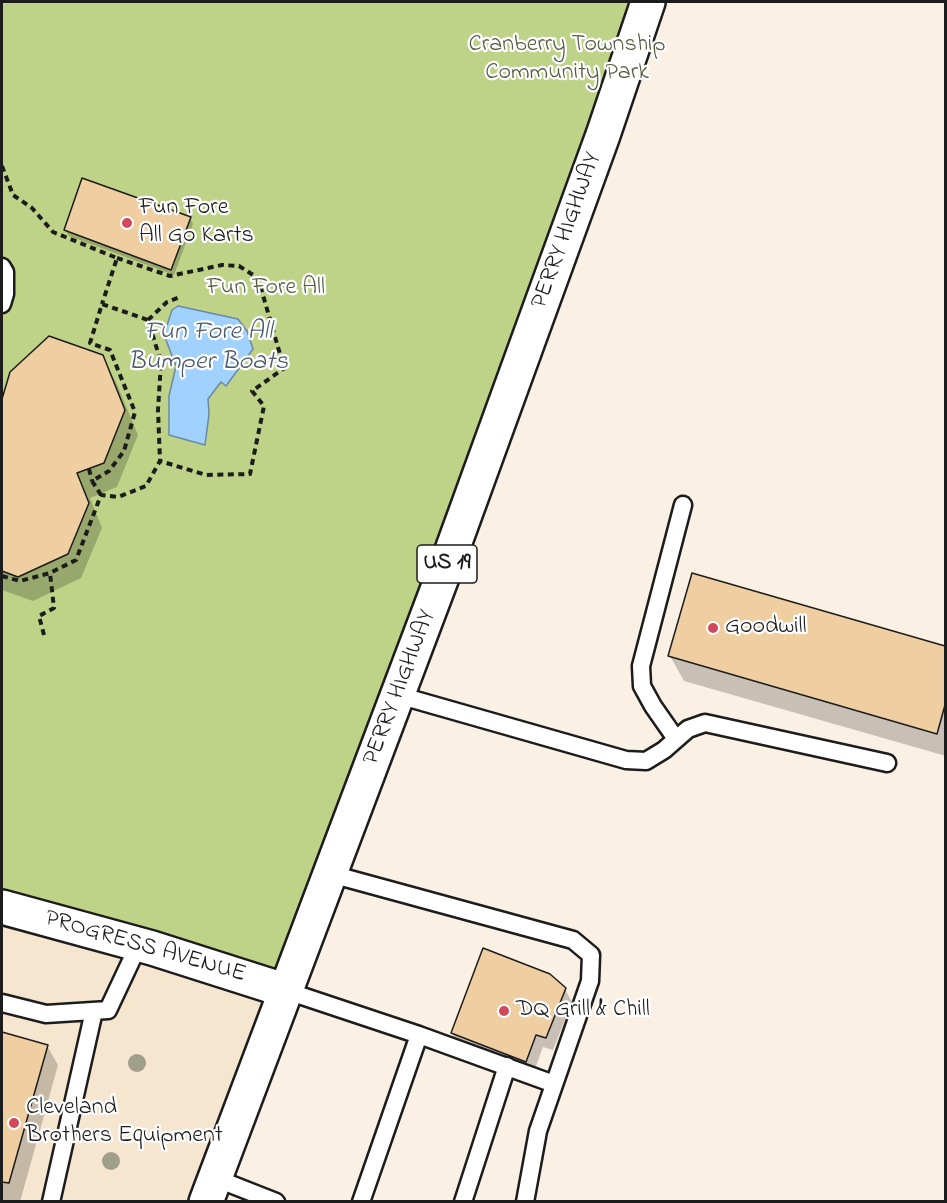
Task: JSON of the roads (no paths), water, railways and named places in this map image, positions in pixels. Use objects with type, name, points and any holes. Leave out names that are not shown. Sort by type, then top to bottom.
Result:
[{"type":"main road","name":"PERRY HIGHWAY","points":[[210,1190],[398,695],[599,146],[648,2]]},
{"type":"main road","name":"PROGRESS AVENUE","points":[[2,907],[139,944],[287,991]]},
{"type":"lane","points":[[2,267],[5,272],[5,294],[2,304]]},
{"type":"lane","points":[[676,739],[642,686],[641,666],[683,505]]},
{"type":"lane","points":[[398,695],[626,760],[646,761],[664,750],[688,729],[705,723],[887,763]]},
{"type":"lane","points":[[331,873],[573,940],[591,955],[590,981],[538,1131],[525,1202]]},
{"type":"lane","points":[[2,1002],[46,1014],[108,1010],[139,944]]},
{"type":"lane","points":[[287,991],[419,1035],[554,1084]]},
{"type":"lane","points":[[51,1202],[94,1011]]},
{"type":"lane","points":[[361,1202],[419,1035]]},
{"type":"lane","points":[[463,1202],[507,1066]]},
{"type":"lane","points":[[210,1190],[276,1202]]},
{"type":"water","name":"Fun Fore All Bumper Boats","points":[[178,306],[238,319],[247,331],[253,349],[226,386],[221,382],[208,399],[209,414],[205,445],[169,435],[169,396],[176,366],[164,335],[172,310]]},
{"type":"place","name":"Fun Fore All Go Karts","points":[[127,223]]},
{"type":"place","name":"Goodwill","points":[[713,628]]},
{"type":"place","name":"DQ Grill & Chill","points":[[504,1011]]},
{"type":"place","name":"Cleveland Brothers Equipment","points":[[14,1123]]},
{"type":"park label","name":"Cranberry Township Community Park","points":[[567,60]]},
{"type":"park label","name":"Fun Fore All","points":[[266,289]]}]
